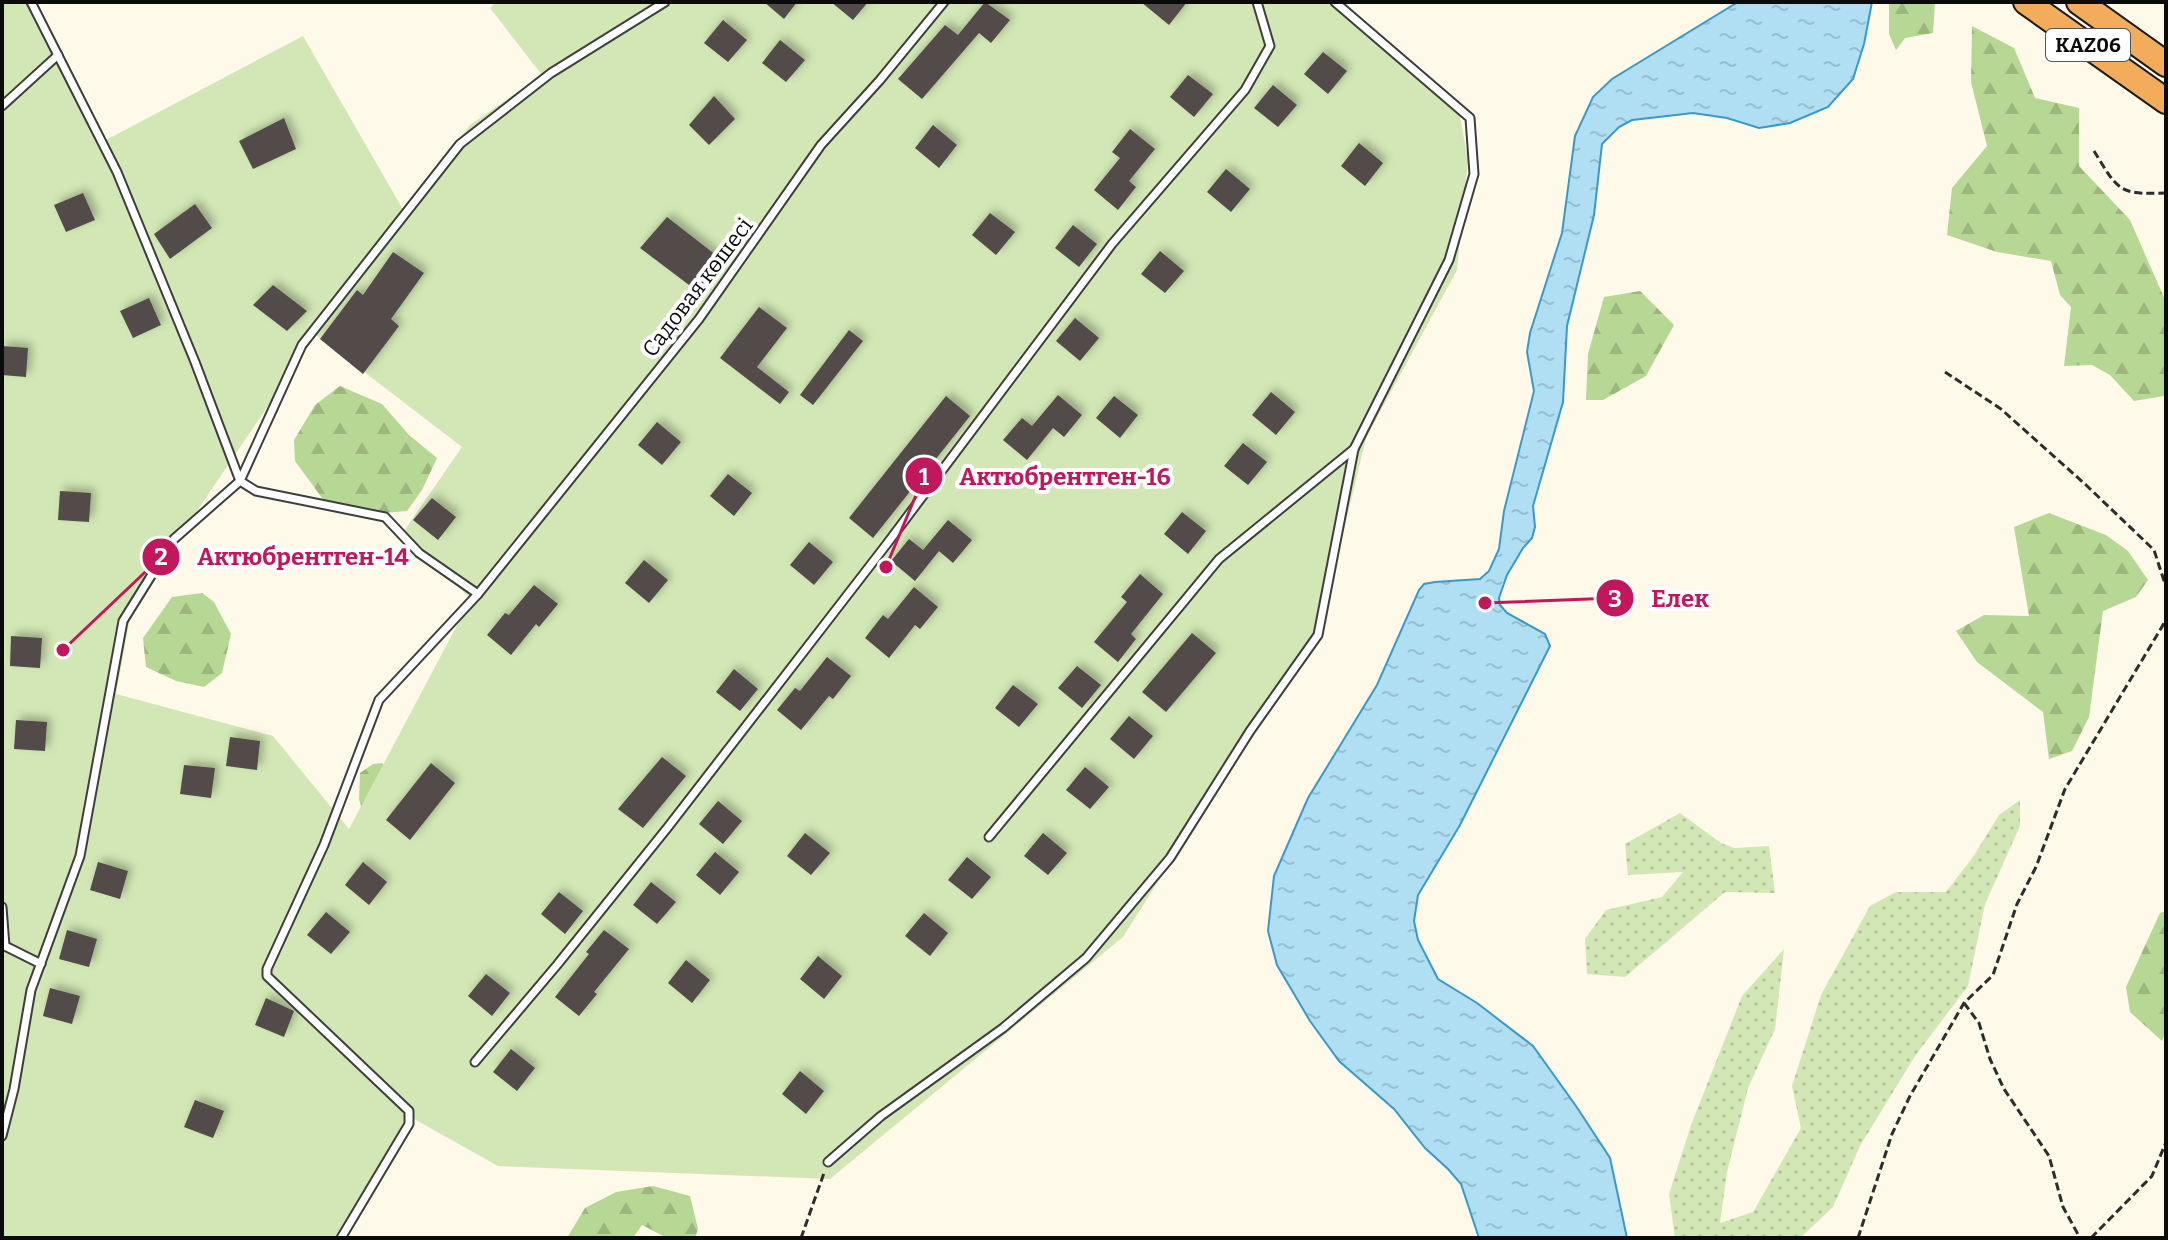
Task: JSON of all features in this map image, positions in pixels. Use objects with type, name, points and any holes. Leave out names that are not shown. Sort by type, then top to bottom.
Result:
[{"type":"highway","name":"KАZ06","points":[[2026,2],[2158,95]]},
{"type":"highway","name":"KАZ06","points":[[2079,2],[2166,64]]},
{"type":"lane","points":[[31,2],[117,172],[240,481],[256,491],[385,517],[419,553],[478,594]]},
{"type":"lane","points":[[2,1136],[14,1089],[31,990],[80,856],[123,621],[174,539],[240,481],[302,345],[460,144],[551,73],[665,2]]},
{"type":"lane","name":"Садовая көшесі","points":[[341,1238],[409,1124],[409,1111],[267,976],[267,969],[324,845],[379,700],[478,594],[699,319],[821,145],[944,2]]},
{"type":"lane","points":[[475,1062],[668,827],[886,545],[1112,244],[1245,90],[1270,46],[1257,2]]},
{"type":"lane","points":[[828,1162],[881,1116],[1003,1028],[1086,958],[1170,858],[1250,731],[1318,635],[1354,449],[1449,260],[1474,174],[1470,118],[1335,2]]},
{"type":"lane","points":[[2,106],[58,55]]},
{"type":"lane","points":[[989,837],[1219,559],[1354,449]]},
{"type":"lane","points":[[2,907],[5,946],[41,964]]},
{"type":"path","points":[[2094,151],[2115,185],[2137,194],[2166,193]]},
{"type":"path","points":[[1945,372],[2001,409],[2154,550],[2166,587]]},
{"type":"path","points":[[1858,1238],[1892,1134],[1931,1056],[1964,1003],[1993,975],[2017,904],[2036,867],[2065,789],[2166,620]]},
{"type":"path","points":[[1964,1003],[1979,1023],[1990,1059],[2004,1089],[2049,1156],[2063,1207],[2080,1238]]},
{"type":"path","points":[[2091,1238],[2152,1176],[2166,1142]]},
{"type":"path","points":[[801,1238],[828,1162]]},
{"type":"green space","points":[[2,2],[32,2],[106,140],[303,36],[405,213],[470,125],[542,75],[490,8],[496,2],[1337,2],[1458,106],[1468,160],[1457,270],[1366,438],[1322,622],[1123,937],[830,1179],[498,1166],[407,1115],[343,1238],[2,1238]],"holes":[[[316,335],[462,447],[402,534],[471,599],[349,829],[273,736],[116,694],[132,607]]]},
{"type":"green space","points":[[1889,2],[1935,2],[1933,33],[1905,38],[1896,50],[1889,34]]},
{"type":"green space","points":[[1972,26],[2014,48],[2035,98],[2079,108],[2079,166],[2130,220],[2166,302],[2164,396],[2134,401],[2110,375],[2092,365],[2064,366],[2071,307],[2060,295],[2051,261],[1997,252],[1947,235],[1952,188],[1987,146],[1971,82]]},
{"type":"green space","points":[[1640,291],[1674,325],[1646,376],[1603,400],[1586,400],[1588,354],[1604,297]]},
{"type":"green space","points":[[340,386],[382,404],[409,435],[437,458],[422,490],[407,511],[372,514],[325,502],[295,461],[294,440],[315,405]]},
{"type":"green space","points":[[2049,513],[2106,535],[2128,551],[2148,580],[2136,597],[2103,611],[2089,717],[2072,751],[2049,759],[2043,712],[1977,662],[1956,631],[1984,615],[2029,616],[2014,527]]},
{"type":"green space","points":[[202,593],[214,602],[231,634],[222,673],[204,687],[176,681],[146,667],[143,638],[172,597]]},
{"type":"green space","points":[[382,763],[391,772],[363,813],[359,799],[360,773],[373,764]]},
{"type":"green space","points":[[2020,800],[2020,826],[1985,904],[1968,986],[1915,1056],[1860,1146],[1833,1207],[1800,1238],[1675,1238],[1669,1194],[1691,1125],[1742,996],[1784,949],[1775,1029],[1748,1088],[1727,1172],[1720,1223],[1753,1212],[1801,1128],[1792,1086],[1821,995],[1870,906],[1896,892],[1946,892],[1999,815]]},
{"type":"green space","points":[[1680,813],[1721,843],[1734,848],[1769,846],[1775,893],[1725,892],[1625,977],[1587,974],[1585,939],[1606,910],[1662,897],[1683,872],[1628,875],[1625,844]]},
{"type":"green space","points":[[2166,911],[2166,1031],[2162,1041],[2130,1012],[2126,987],[2160,913]]},
{"type":"green space","points":[[653,1186],[690,1196],[698,1229],[695,1238],[667,1238],[642,1225],[633,1238],[567,1238],[585,1208],[616,1192]]},
{"type":"water","points":[[1738,2],[1872,2],[1853,79],[1828,107],[1790,123],[1759,128],[1727,118],[1693,113],[1632,120],[1619,127],[1602,144],[1594,215],[1567,326],[1563,402],[1533,506],[1535,527],[1532,538],[1507,575],[1499,598],[1500,605],[1507,613],[1545,634],[1550,646],[1460,825],[1418,895],[1414,921],[1418,940],[1438,979],[1477,1003],[1533,1046],[1576,1106],[1610,1158],[1627,1238],[1479,1238],[1461,1184],[1425,1148],[1394,1109],[1339,1061],[1310,1021],[1277,965],[1268,931],[1274,876],[1308,798],[1377,685],[1419,590],[1424,584],[1435,582],[1480,579],[1489,571],[1499,549],[1504,511],[1534,391],[1527,352],[1530,333],[1562,233],[1575,136],[1593,97],[1612,79]]},
{"type":"building","points":[[764,2],[797,2],[784,19]]},
{"type":"building","points":[[831,2],[868,2],[853,20]]},
{"type":"building","points":[[985,2],[1010,20],[991,43],[979,33],[922,99],[898,79],[945,25],[958,35]]},
{"type":"building","points":[[1141,2],[1187,2],[1169,25]]},
{"type":"building","points":[[723,20],[747,40],[728,62],[704,43]]},
{"type":"building","points":[[780,40],[805,60],[786,82],[762,63]]},
{"type":"building","points":[[1323,52],[1347,71],[1328,94],[1304,74]]},
{"type":"building","points":[[1188,75],[1213,94],[1194,117],[1170,97]]},
{"type":"building","points":[[1273,85],[1297,105],[1278,127],[1254,108]]},
{"type":"building","points":[[714,96],[735,119],[709,145],[689,125]]},
{"type":"building","points":[[284,118],[296,149],[253,169],[239,141]]},
{"type":"building","points":[[933,125],[957,145],[939,168],[915,148]]},
{"type":"building","points":[[1130,129],[1155,149],[1129,181],[1136,187],[1118,210],[1094,190],[1120,158],[1112,152]]},
{"type":"building","points":[[1359,143],[1383,163],[1365,186],[1341,166]]},
{"type":"building","points":[[1226,169],[1250,189],[1231,212],[1207,192]]},
{"type":"building","points":[[83,193],[95,220],[66,232],[54,205]]},
{"type":"building","points":[[195,204],[212,228],[170,259],[154,234]]},
{"type":"building","points":[[990,213],[1015,232],[996,255],[972,235]]},
{"type":"building","points":[[667,217],[721,259],[697,291],[640,248]]},
{"type":"building","points":[[1073,225],[1097,244],[1079,267],[1055,248]]},
{"type":"building","points":[[1160,251],[1184,271],[1165,293],[1141,274]]},
{"type":"building","points":[[393,252],[424,273],[391,319],[399,326],[363,374],[320,339],[357,290],[363,295]]},
{"type":"building","points":[[273,285],[307,311],[287,331],[253,305]]},
{"type":"building","points":[[149,298],[161,325],[133,338],[120,311]]},
{"type":"building","points":[[759,307],[787,328],[757,367],[789,392],[780,404],[720,358]]},
{"type":"building","points":[[1075,318],[1099,338],[1080,361],[1056,341]]},
{"type":"building","points":[[849,330],[863,341],[813,405],[800,395]]},
{"type":"building","points":[[2,346],[28,348],[26,377],[2,375]]},
{"type":"building","points":[[1271,392],[1295,412],[1276,435],[1252,415]]},
{"type":"building","points":[[1058,395],[1082,415],[1064,437],[1053,428],[1027,460],[1003,440],[1022,418],[1032,426]]},
{"type":"building","points":[[946,396],[970,416],[873,538],[849,518]]},
{"type":"building","points":[[1114,396],[1138,415],[1120,438],[1096,418]]},
{"type":"building","points":[[657,422],[681,442],[662,465],[638,445]]},
{"type":"building","points":[[1243,443],[1267,462],[1248,485],[1224,466]]},
{"type":"building","points":[[728,474],[752,493],[734,516],[710,496]]},
{"type":"building","points":[[60,491],[91,493],[89,522],[58,520]]},
{"type":"building","points":[[432,498],[456,517],[438,540],[413,520]]},
{"type":"building","points":[[1182,512],[1206,531],[1188,554],[1164,534]]},
{"type":"building","points":[[948,520],[972,540],[953,563],[939,551],[915,581],[891,561],[909,539],[923,550]]},
{"type":"building","points":[[809,542],[833,562],[814,585],[790,565]]},
{"type":"building","points":[[644,560],[668,580],[649,603],[625,583]]},
{"type":"building","points":[[1140,574],[1163,594],[1131,634],[1136,639],[1118,662],[1094,642],[1127,602],[1121,597]]},
{"type":"building","points":[[534,585],[558,604],[539,627],[536,624],[511,655],[487,635]]},
{"type":"building","points":[[914,587],[938,607],[920,629],[915,625],[889,658],[865,638],[883,615],[888,619]]},
{"type":"building","points":[[1192,633],[1216,653],[1166,712],[1142,692]]},
{"type":"building","points":[[11,636],[42,638],[40,668],[10,666]]},
{"type":"building","points":[[827,657],[851,676],[833,699],[829,696],[801,730],[777,710],[795,688],[800,691]]},
{"type":"building","points":[[1077,666],[1101,685],[1082,708],[1058,688]]},
{"type":"building","points":[[734,669],[758,689],[740,711],[716,692]]},
{"type":"building","points":[[1013,685],[1038,704],[1019,727],[995,708]]},
{"type":"building","points":[[1129,716],[1153,736],[1134,759],[1110,739]]},
{"type":"building","points":[[16,720],[47,722],[45,751],[14,749]]},
{"type":"building","points":[[230,737],[260,741],[257,770],[226,766]]},
{"type":"building","points":[[662,757],[686,776],[643,828],[618,809]]},
{"type":"building","points":[[431,763],[455,783],[410,840],[386,820]]},
{"type":"building","points":[[184,765],[215,768],[211,798],[180,794]]},
{"type":"building","points":[[1085,767],[1109,787],[1090,809],[1066,790]]},
{"type":"building","points":[[718,801],[742,821],[723,844],[699,824]]},
{"type":"building","points":[[805,833],[830,853],[811,875],[787,856]]},
{"type":"building","points":[[1043,833],[1067,853],[1048,875],[1024,856]]},
{"type":"building","points":[[715,852],[739,872],[720,895],[696,875]]},
{"type":"building","points":[[967,857],[991,877],[972,899],[948,880]]},
{"type":"building","points":[[98,862],[128,871],[120,899],[90,890]]},
{"type":"building","points":[[363,862],[387,882],[369,905],[345,885]]},
{"type":"building","points":[[651,882],[676,902],[657,924],[633,905]]},
{"type":"building","points":[[559,892],[583,911],[565,934],[541,914]]},
{"type":"building","points":[[326,912],[350,932],[331,954],[307,935]]},
{"type":"building","points":[[924,913],[948,933],[930,956],[905,936]]},
{"type":"building","points":[[67,930],[97,939],[89,967],[59,959]]},
{"type":"building","points":[[604,930],[629,949],[579,1016],[555,997]]},
{"type":"building","points":[[818,956],[842,976],[824,999],[800,979]]},
{"type":"building","points":[[686,960],[710,980],[692,1003],[668,983]]},
{"type":"building","points":[[486,974],[510,993],[492,1016],[468,996]]},
{"type":"building","points":[[50,988],[80,996],[72,1024],[43,1016]]},
{"type":"building","points":[[266,998],[294,1011],[284,1037],[255,1025]]},
{"type":"building","points":[[511,1049],[535,1068],[517,1091],[493,1072]]},
{"type":"building","points":[[800,1071],[824,1091],[806,1114],[782,1094]]},
{"type":"building","points":[[195,1100],[224,1111],[213,1138],[184,1127]]},
{"type":"place","name":"Актюбрентген-16","points":[[886,567]]},
{"type":"place","name":"Елек","points":[[1485,603]]},
{"type":"place","name":"Актюбрентген-14","points":[[63,650]]}]
